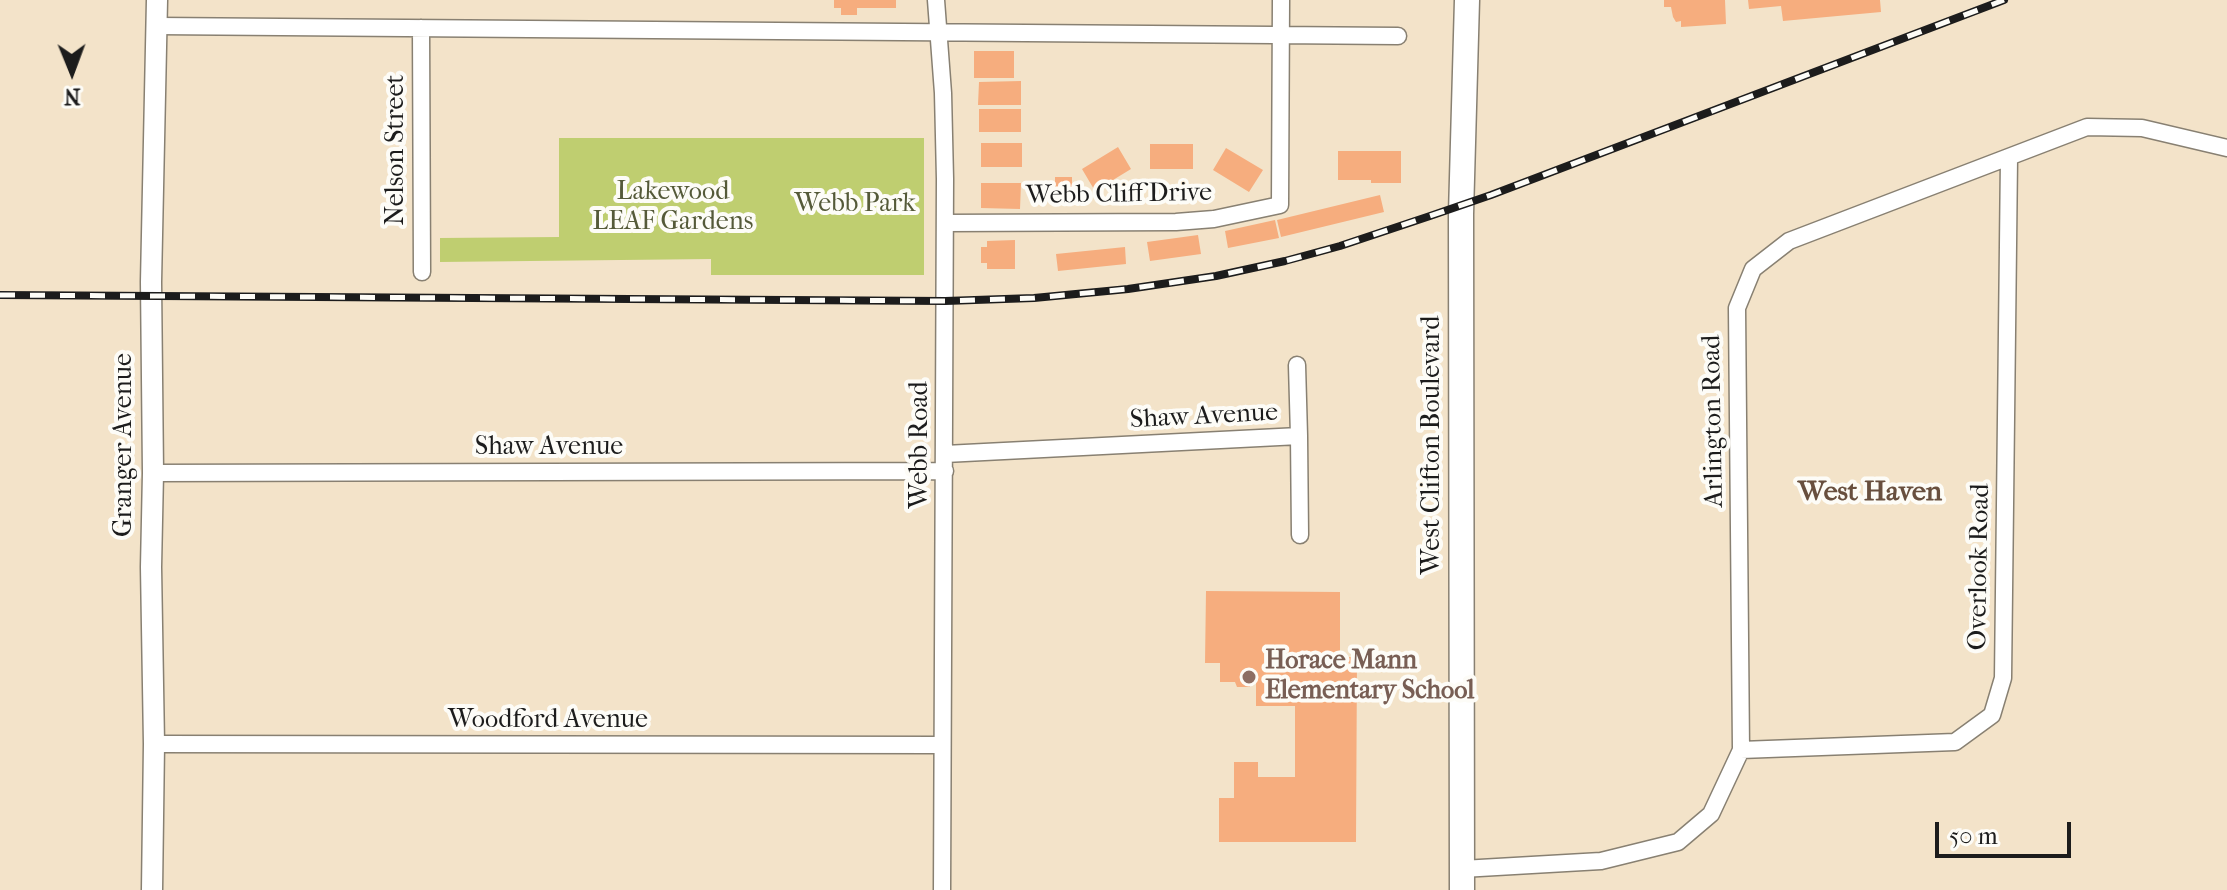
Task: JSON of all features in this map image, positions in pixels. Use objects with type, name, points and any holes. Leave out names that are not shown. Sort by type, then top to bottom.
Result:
[{"type":"main road","name":"West Clifton Boulevard","points":[[1462,880],[1461,230],[1467,0]]},
{"type":"street","name":"Granger Avenue","points":[[152,890],[151,282],[157,0]]},
{"type":"street","name":"Webb Road","points":[[936,0],[943,93],[945,223],[942,890]]},
{"type":"street","name":"Webb Cliff Drive","points":[[945,223],[1176,222],[1214,219],[1280,205],[1281,0]]},
{"type":"street","points":[[157,26],[1398,36]]},
{"type":"street","name":"Nelson Street","points":[[421,28],[422,272]]},
{"type":"street","name":"Arlington Road","points":[[1462,880],[1601,861],[1678,842],[1711,814],[1741,750],[1737,308],[1753,269],[1789,241],[2087,127],[2142,128],[2227,148]]},
{"type":"street","name":"Overlook Road","points":[[1741,750],[1955,742],[1992,715],[2003,678],[2009,158]]},
{"type":"street","name":"Shaw Avenue","points":[[153,473],[945,462],[1299,436],[1297,365]]},
{"type":"street","points":[[1299,436],[1300,535]]},
{"type":"street","name":"Woodford Avenue","points":[[154,744],[942,745]]},
{"type":"green space","name":"Webb Park","points":[[559,138],[924,138],[924,275],[711,275],[711,259],[440,262],[440,238],[559,237]]},
{"type":"building","points":[[834,0],[896,0],[896,8],[857,8],[857,15],[841,15],[841,8],[834,8]]},
{"type":"building","points":[[1664,0],[1725,0],[1726,24],[1681,27],[1681,21],[1676,22],[1673,17],[1671,7],[1664,7]]},
{"type":"building","points":[[1748,0],[1880,0],[1881,12],[1783,21],[1781,6],[1749,9]]},
{"type":"building","points":[[974,51],[1014,51],[1014,78],[974,78]]},
{"type":"building","points":[[1021,81],[1021,105],[978,105],[979,82]]},
{"type":"building","points":[[979,109],[1021,109],[1021,132],[979,132]]},
{"type":"building","points":[[981,143],[1022,143],[1022,167],[981,167]]},
{"type":"building","points":[[1150,144],[1193,144],[1193,169],[1150,169]]},
{"type":"building","points":[[1118,147],[1131,169],[1095,191],[1082,169]]},
{"type":"building","points":[[1226,148],[1263,170],[1249,192],[1213,170]]},
{"type":"building","points":[[1338,151],[1401,151],[1401,183],[1338,180]]},
{"type":"building","points":[[1055,177],[1072,177],[1072,195],[1055,195]]},
{"type":"building","points":[[981,183],[1021,183],[1020,209],[981,208]]},
{"type":"building","points":[[1380,195],[1384,212],[1281,237],[1277,220]]},
{"type":"building","points":[[1275,220],[1279,238],[1228,248],[1225,231]]},
{"type":"building","points":[[1198,235],[1201,254],[1150,261],[1147,242]]},
{"type":"building","points":[[1015,240],[1015,269],[987,269],[987,263],[981,263],[981,247],[987,247],[987,241]]},
{"type":"building","points":[[1125,247],[1126,264],[1058,271],[1056,254]]},
{"type":"building","points":[[1206,591],[1340,592],[1340,657],[1357,657],[1356,842],[1219,842],[1219,798],[1234,798],[1234,762],[1258,762],[1258,777],[1295,777],[1295,706],[1256,706],[1256,682],[1250,682],[1250,687],[1237,687],[1235,682],[1220,682],[1220,663],[1205,663]]},
{"type":"railway","points":[[0,295],[945,301],[1034,298],[1128,289],[1216,276],[1340,246],[1491,195],[2004,0]]},
{"type":"place","name":"Horace Mann Elementary School","points":[[1249,677]]},
{"type":"district","name":"West Haven","points":[[1870,493]]},
{"type":"park label","name":"Lakewood LEAF Gardens","points":[[673,208]]}]
